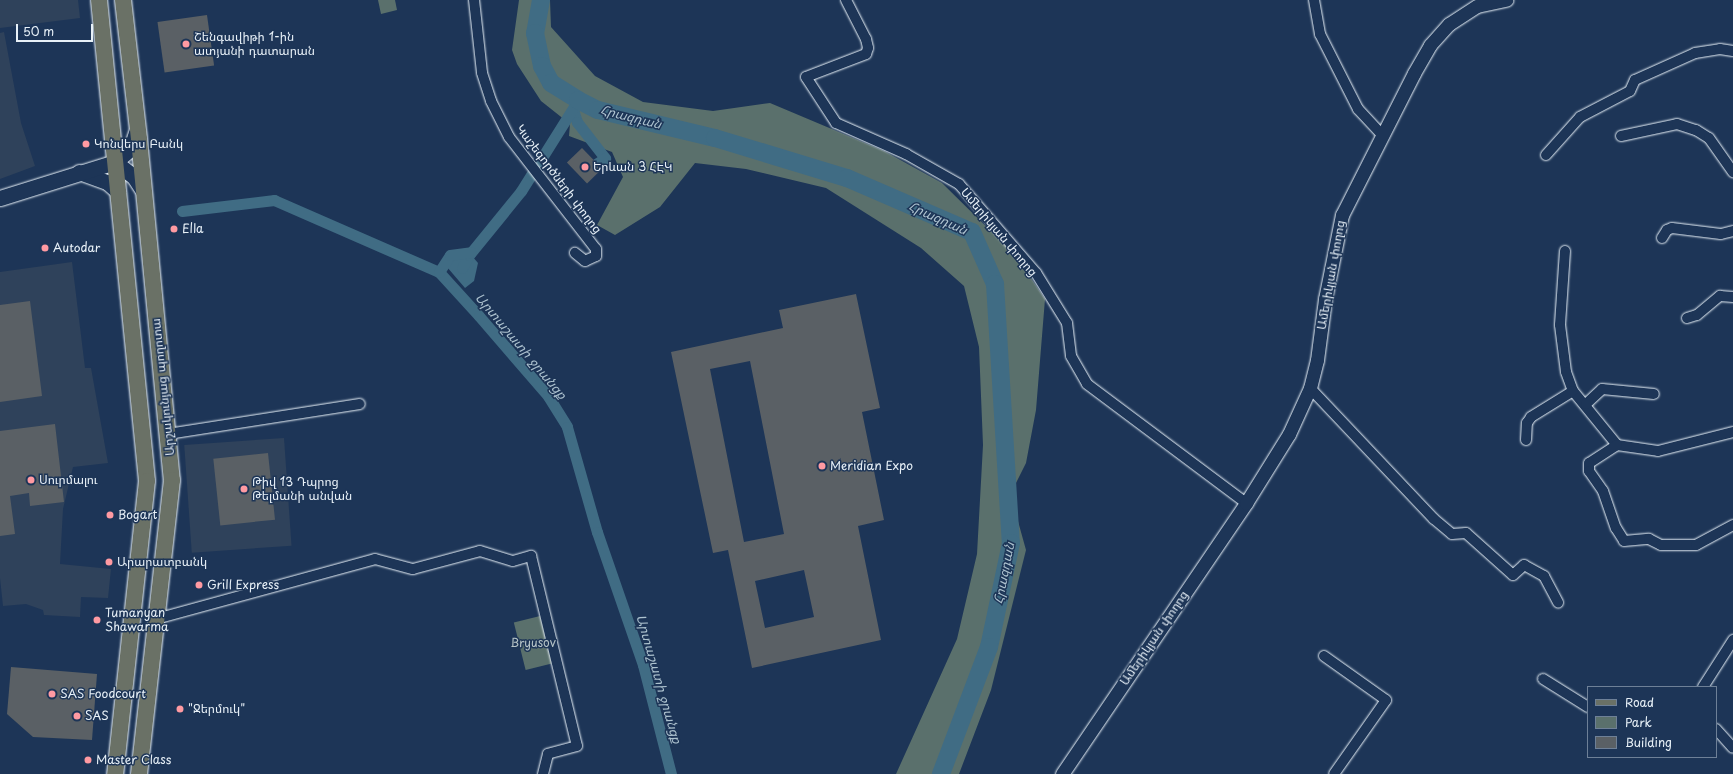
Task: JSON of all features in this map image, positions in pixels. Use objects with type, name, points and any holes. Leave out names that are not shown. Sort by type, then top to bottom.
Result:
[{"type":"main road","points":[[99,0],[147,481],[116,773]]},
{"type":"main road","name":"Արշակունյաց պողոտա","points":[[122,0],[137,130],[172,480],[139,774]]},
{"type":"main road","points":[[0,198],[85,170],[115,162],[131,148],[137,130]]},
{"type":"main road","points":[[115,162],[134,177],[143,191]]},
{"type":"main road","points":[[85,170],[107,182],[118,192]]},
{"type":"main road","points":[[147,481],[155,473],[162,472],[172,480]]},
{"type":"street","name":"Կաշեգործների փողոց","points":[[474,0],[482,74],[491,101],[509,137],[557,201],[596,249],[596,256],[585,261],[575,253]]},
{"type":"street","name":"Ամերիկյան փողոց","points":[[846,0],[866,40],[868,48],[866,54],[806,77],[836,123],[906,154],[959,184],[1036,273],[1067,323],[1071,356],[1088,384],[1246,503]]},
{"type":"street","points":[[1314,0],[1320,34],[1358,109],[1382,136]]},
{"type":"street","name":"Ամերիկյան փողոց","points":[[1062,774],[1246,503],[1288,434],[1310,388],[1342,215],[1414,73],[1430,45],[1444,29],[1477,6],[1506,0]]},
{"type":"street","points":[[1546,155],[1580,117],[1630,91],[1635,80],[1695,53],[1720,49],[1733,51]]},
{"type":"street","points":[[1622,136],[1677,124],[1696,130],[1709,138],[1733,172]]},
{"type":"street","points":[[1662,238],[1667,230],[1677,228],[1721,234],[1733,231]]},
{"type":"street","points":[[1565,251],[1560,325],[1562,358],[1573,391],[1586,404],[1617,445]]},
{"type":"street","points":[[1688,318],[1697,315],[1720,296],[1733,297]]},
{"type":"street","points":[[1310,388],[1434,519],[1452,534],[1466,533],[1513,575],[1524,565],[1544,576],[1558,602]]},
{"type":"street","points":[[1586,404],[1602,389],[1654,394]]},
{"type":"street","points":[[1526,440],[1527,424],[1531,417],[1573,391]]},
{"type":"street","points":[[168,434],[360,404]]},
{"type":"street","points":[[1733,432],[1658,451],[1617,445],[1589,463],[1589,471],[1603,491],[1616,528],[1624,541],[1649,539],[1661,544],[1696,545],[1733,525]]},
{"type":"street","points":[[156,619],[375,559],[414,569],[480,551],[513,561],[531,556],[577,746],[548,754],[543,774]]},
{"type":"street","points":[[1703,686],[1733,640]]},
{"type":"street","points":[[1324,656],[1386,700],[1334,774]]},
{"type":"street","points":[[1543,679],[1587,706]]},
{"type":"street","points":[[1717,730],[1733,748]]},
{"type":"shaded area","points":[[0,0],[78,0],[80,18],[0,28]]},
{"type":"shaded area","points":[[4,32],[21,123],[35,166],[0,179],[0,33]]},
{"type":"shaded area","points":[[462,255],[472,256],[478,263],[474,281],[465,288],[447,267],[450,261]]},
{"type":"shaded area","name":"Սուրմալու","points":[[72,262],[85,368],[91,368],[108,463],[73,467],[63,509],[60,564],[111,569],[108,598],[81,597],[80,617],[44,615],[43,610],[26,604],[3,606],[0,578],[0,272]]},
{"type":"shaded area","points":[[284,438],[292,546],[192,553],[184,445]]},
{"type":"green space","points":[[378,0],[395,0],[397,10],[381,14]]},
{"type":"green space","points":[[519,0],[550,0],[551,27],[595,76],[643,102],[713,111],[770,103],[884,151],[942,183],[1016,256],[1045,299],[1036,410],[1026,463],[1015,485],[1016,514],[1026,550],[991,690],[959,774],[896,774],[957,639],[977,554],[983,445],[979,347],[964,286],[921,248],[826,188],[746,169],[695,163],[660,207],[615,235],[597,225],[623,177],[612,152],[569,136],[570,124],[541,101],[517,64],[512,50]]},
{"type":"green space","name":"Bryusov","points":[[540,616],[552,664],[526,670],[514,623]]},
{"type":"building","name":"Շենգավիթի 1-ին ատյանի դատարան","points":[[207,15],[214,66],[165,72],[157,22]]},
{"type":"building","name":"Երևան 3 ՀԷԿ","points":[[582,148],[602,169],[587,183],[567,163]]},
{"type":"building","name":"Meridian Expo","points":[[856,294],[880,408],[862,412],[884,520],[858,526],[881,640],[752,668],[728,550],[713,553],[671,352],[783,328],[779,310]],"holes":[[[750,361],[784,534],[744,542],[710,369]],[[804,570],[814,617],[765,628],[755,581]]]},
{"type":"building","points":[[30,301],[42,396],[0,402],[0,305]]},
{"type":"building","name":"Սուրմալու","points":[[55,424],[64,502],[30,506],[29,493],[10,496],[15,534],[0,536],[0,431]]},
{"type":"building","name":"Թիվ 13 Դպրոց Թելմանի անվան","points":[[268,453],[275,520],[220,525],[213,459]]},
{"type":"building","name":"SAS Foodcourt","points":[[11,667],[97,674],[92,740],[33,737],[7,714]]},
{"type":"waterway","name":"Հրազդան","points":[[541,0],[535,33],[542,66],[551,83],[578,100],[598,110],[715,138],[847,178],[972,232],[995,284],[1011,543],[989,647],[941,774]]},
{"type":"waterway","points":[[462,268],[469,255],[521,191],[578,100]]},
{"type":"waterway","points":[[573,109],[577,122],[605,158],[588,169]]},
{"type":"waterway","name":"Արտաշատի ջրանցք","points":[[182,211],[274,200],[439,272],[479,316],[548,396],[567,427],[597,532],[643,665],[671,774]]},
{"type":"waterway","points":[[439,272],[450,255],[471,252]]},
{"type":"place","name":"Շենգավիթի 1-ին ատյանի դատարան","points":[[186,44]]},
{"type":"place","name":"Կոնվերս Բանկ","points":[[86,144]]},
{"type":"place","name":"Երևան 3 ՀԷԿ","points":[[585,167]]},
{"type":"place","name":"Ella","points":[[174,229]]},
{"type":"place","name":"Autodar","points":[[45,248]]},
{"type":"place","name":"Meridian Expo","points":[[822,466]]},
{"type":"place","name":"Սուրմալու","points":[[31,480]]},
{"type":"place","name":"Թիվ 13 Դպրոց Թելմանի անվան","points":[[244,489]]},
{"type":"place","name":"Bogart","points":[[110,515]]},
{"type":"place","name":"Արարատբանկ","points":[[109,562]]},
{"type":"place","name":"Grill Express","points":[[199,585]]},
{"type":"place","name":"Tumanyan Shawarma","points":[[97,620]]},
{"type":"place","name":"SAS Foodcourt","points":[[52,694]]},
{"type":"place","name":"\"Ջերմուկ\"","points":[[180,709]]},
{"type":"place","name":"SAS","points":[[77,716]]},
{"type":"place","name":"Master Class","points":[[88,760]]}]
